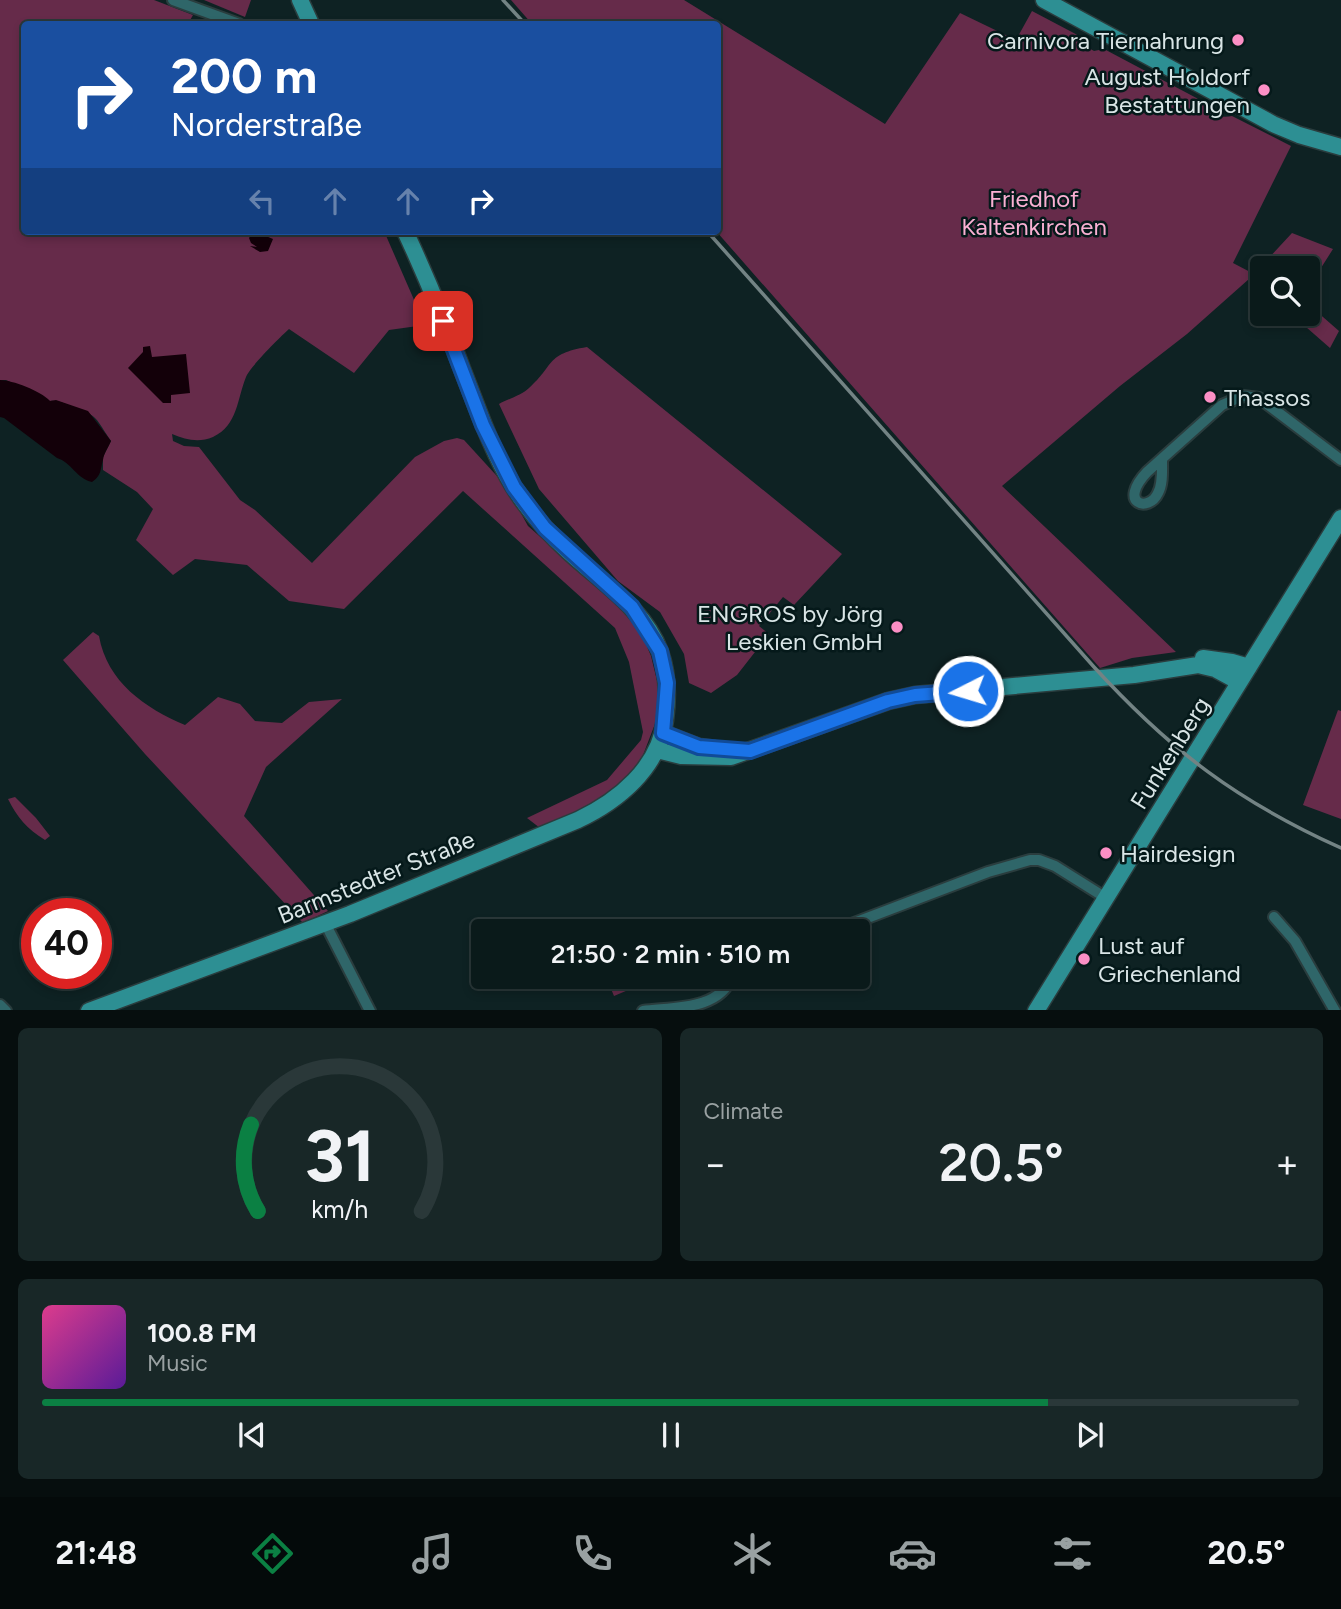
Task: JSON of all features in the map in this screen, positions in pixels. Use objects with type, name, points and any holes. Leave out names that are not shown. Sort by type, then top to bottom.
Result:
[{"type":"main road","points":[[300,0],[310,21]]},
{"type":"main road","points":[[1044,0],[1273,124],[1341,147]]},
{"type":"main road","name":"Barmstedter Straße","points":[[89,1010],[326,923],[605,807],[641,773],[657,750],[663,733],[667,683],[660,651],[632,607],[559,543],[527,507],[514,487],[483,425],[453,344],[407,235]]},
{"type":"main road","name":"Funkenberg","points":[[1036,1010],[1341,518]]},
{"type":"main road","points":[[1157,670],[1173,662],[1208,657],[1249,667]]},
{"type":"main road","points":[[657,750],[681,756],[731,757],[888,701],[915,695],[1134,675],[1198,665],[1215,669],[1239,682]]},
{"type":"main road","points":[[663,733],[699,747],[750,751]]},
{"type":"street","points":[[173,0],[231,21]]},
{"type":"street","points":[[1162,460],[1222,405],[1243,397],[1259,398],[1341,460]]},
{"type":"street","points":[[865,919],[988,872],[1030,860],[1040,860],[1055,866],[1106,898]]},
{"type":"street","points":[[1274,917],[1296,941],[1335,1010]]},
{"type":"street","points":[[326,923],[370,1010]]},
{"type":"street","points":[[643,1010],[696,1006],[724,989]]},
{"type":"street","points":[[0,1005],[6,1010]]},
{"type":"green space","points":[[0,0],[154,0],[193,15],[190,21],[21,21],[21,235],[386,235],[425,325],[389,330],[354,373],[289,329],[248,373],[232,419],[221,432],[208,439],[198,440],[172,434],[173,441],[184,446],[199,447],[240,500],[255,510],[312,563],[415,457],[444,441],[457,438],[464,440],[506,486],[528,526],[625,612],[640,630],[651,656],[659,689],[658,716],[640,763],[600,800],[540,828],[527,818],[607,780],[641,740],[643,732],[629,662],[615,628],[463,491],[344,609],[289,601],[247,565],[195,559],[173,575],[136,540],[153,509],[137,492],[103,470],[103,457],[111,441],[96,419],[81,410],[50,401],[6,380],[0,380]]},
{"type":"green space","points":[[204,0],[251,0],[245,17]]},
{"type":"green space","name":"Friedhof Kaltenkirchen","points":[[511,0],[684,0],[718,21],[529,21]]},
{"type":"green space","name":"Friedhof Kaltenkirchen","points":[[1032,11],[1087,40],[1087,47],[1094,51],[1104,49],[1204,102],[1216,114],[1223,117],[1232,116],[1291,146],[1233,263],[1250,272],[1250,280],[1002,486],[1176,652],[1132,658],[1100,668],[720,235],[721,23],[885,124],[960,13],[1016,40]]},
{"type":"green space","name":"Friedhof Kaltenkirchen","points":[[1292,233],[1333,249],[1320,270],[1320,256],[1271,256]]},
{"type":"green space","points":[[1320,314],[1339,331],[1330,348],[1305,326],[1320,326]]},
{"type":"green space","points":[[587,347],[842,554],[794,605],[783,597],[759,626],[769,634],[737,675],[711,693],[689,683],[684,654],[660,612],[618,581],[539,489],[499,404],[526,390],[557,357]]},
{"type":"green space","points":[[93,632],[99,636],[103,652],[119,680],[142,701],[185,725],[218,697],[240,704],[255,721],[282,723],[309,702],[342,699],[266,767],[244,816],[328,911],[303,923],[145,754],[63,660]]},
{"type":"green space","points":[[1338,710],[1341,711],[1341,819],[1303,805]]},
{"type":"green space","points":[[15,797],[50,836],[45,840],[28,827],[15,811],[8,799]]},
{"type":"green space","points":[[611,989],[630,989],[614,996]]},
{"type":"shaded area","points":[[251,235],[264,235],[273,239],[268,251],[260,252],[250,246],[257,247],[249,238]]},
{"type":"shaded area","points":[[150,346],[152,357],[186,354],[190,393],[171,395],[171,403],[163,403],[128,368],[143,352],[143,347]]},
{"type":"shaded area","points":[[0,380],[26,387],[50,401],[56,400],[88,411],[111,441],[98,477],[92,482],[82,478],[62,460],[0,417]]},
{"type":"railway","points":[[503,0],[522,21]]},
{"type":"railway","points":[[711,235],[1122,697],[1179,749],[1237,792],[1269,812],[1341,848]]},
{"type":"place","name":"Carnivora Tiernahrung","points":[[1238,40]]},
{"type":"place","name":"August Holdorf Bestattungen","points":[[1264,90]]},
{"type":"place","name":"Thassos","points":[[1210,397]]},
{"type":"place","name":"ENGROS by Jörg Leskien GmbH","points":[[897,627]]},
{"type":"place","name":"Hairdesign","points":[[1106,853]]},
{"type":"place","name":"Lust auf Griechenland","points":[[1084,959]]},
{"type":"route","points":[[443,321],[497,456],[527,507],[566,550],[632,607],[660,651],[667,683],[663,733],[699,747],[750,751],[888,701],[915,695],[968,691]]}]
